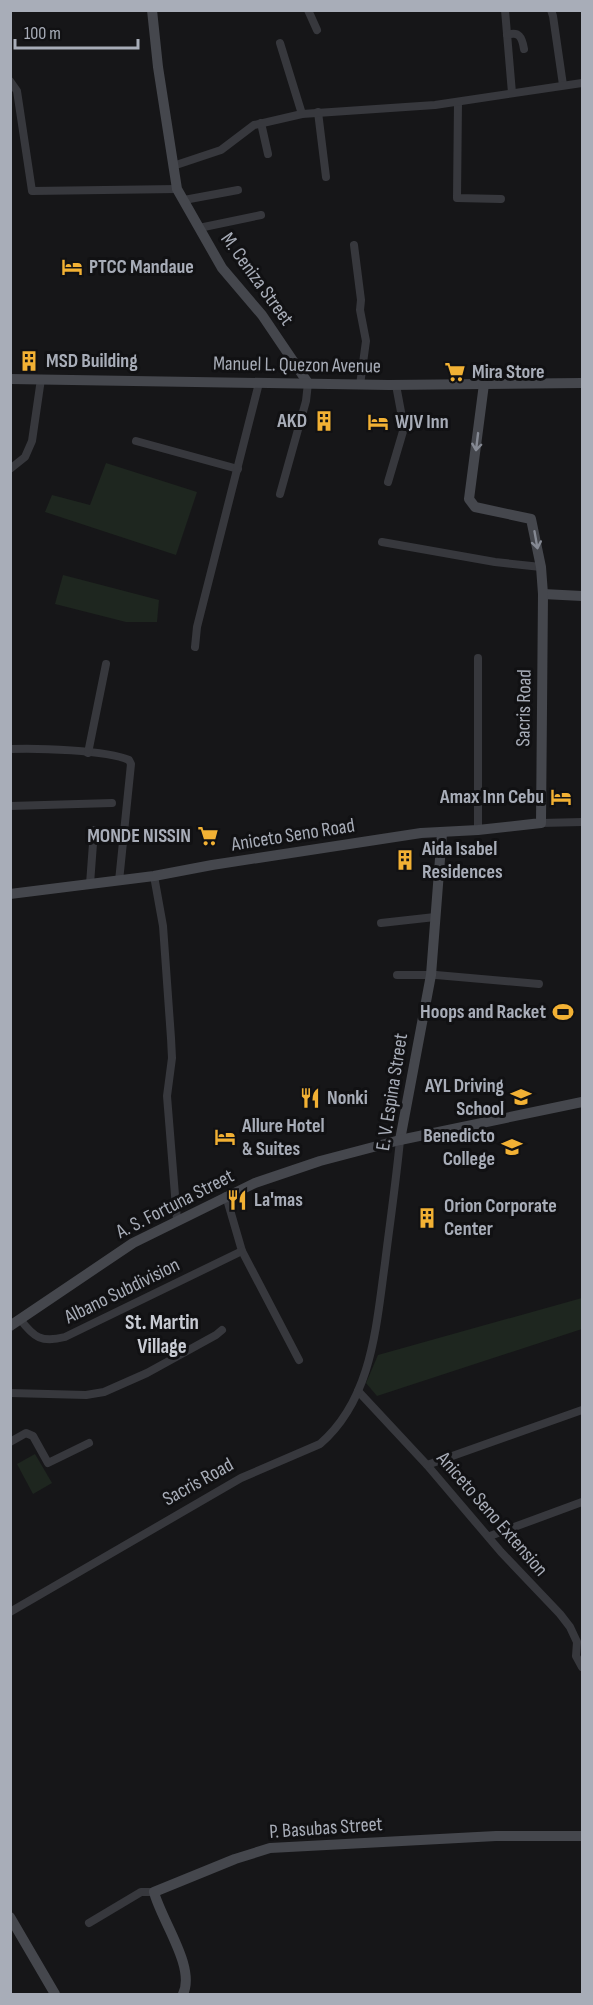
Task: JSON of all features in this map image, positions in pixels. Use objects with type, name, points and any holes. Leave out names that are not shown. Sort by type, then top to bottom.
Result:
[{"type":"street","name":"M. Ceniza Street","points":[[152,10],[158,67],[177,189],[222,268],[262,315],[309,383]]},
{"type":"street","points":[[308,10],[317,30]]},
{"type":"street","points":[[505,10],[512,93]]},
{"type":"street","points":[[551,10],[563,85]]},
{"type":"street","points":[[507,35],[518,34],[523,39],[524,49]]},
{"type":"street","points":[[280,43],[302,114]]},
{"type":"street","points":[[10,81],[17,91],[32,191],[177,189]]},
{"type":"street","points":[[173,166],[221,150],[254,125],[302,114],[435,105],[582,83]]},
{"type":"street","points":[[458,102],[457,198],[501,199]]},
{"type":"street","points":[[318,112],[326,177]]},
{"type":"street","points":[[261,123],[268,154]]},
{"type":"street","points":[[183,200],[238,190]]},
{"type":"street","points":[[199,228],[261,215]]},
{"type":"street","points":[[354,245],[361,300],[360,310],[366,340],[360,385]]},
{"type":"street","name":"Manuel L. Quezon Avenue","points":[[10,379],[360,385],[582,383]]},
{"type":"street","points":[[10,469],[26,457],[32,441],[41,379]]},
{"type":"street","points":[[195,647],[197,627],[259,383]]},
{"type":"street","points":[[280,494],[309,383]]},
{"type":"street","name":"Sacris Road","points":[[484,384],[469,499],[475,507],[531,519],[541,567],[543,594],[541,823]]},
{"type":"street","points":[[388,482],[404,428],[396,385]]},
{"type":"street","points":[[136,441],[238,469]]},
{"type":"street","points":[[381,542],[495,562],[541,567]]},
{"type":"street","points":[[543,594],[582,596]]},
{"type":"street","points":[[478,658],[478,830]]},
{"type":"street","points":[[88,753],[106,664]]},
{"type":"street","points":[[10,749],[88,753],[127,759],[131,764],[119,881]]},
{"type":"street","points":[[10,806],[112,803]]},
{"type":"street","name":"Aniceto Seno Road","points":[[10,894],[154,876],[421,834],[541,823],[582,822]]},
{"type":"street","points":[[90,884],[94,830]]},
{"type":"street","name":"E. V. Espina Street","points":[[370,1357],[374,1346],[395,1194],[400,1140],[431,975],[442,833]]},
{"type":"street","points":[[154,876],[162,926],[171,1038],[172,1058],[167,1096],[177,1220]]},
{"type":"street","points":[[381,923],[435,917]]},
{"type":"street","points":[[397,975],[431,975],[538,984]]},
{"type":"street","name":"A. S. Fortuna Street","points":[[15,1323],[133,1243],[226,1196],[294,1169],[400,1140],[582,1102]]},
{"type":"street","points":[[226,1196],[242,1251],[298,1360]]},
{"type":"street","name":"Albano Subdivision","points":[[15,1323],[38,1338],[48,1340],[65,1337],[242,1251]]},
{"type":"street","points":[[10,1393],[86,1395],[104,1392],[147,1373],[222,1330]]},
{"type":"street","name":"Sacris Road","points":[[10,1612],[241,1478],[320,1444],[335,1429],[358,1391],[370,1357]]},
{"type":"street","name":"Aniceto Seno Extension","points":[[358,1391],[427,1465],[570,1627],[577,1642],[576,1656],[582,1667]]},
{"type":"street","points":[[427,1465],[582,1410]]},
{"type":"street","points":[[10,1442],[26,1433],[33,1436],[48,1463],[89,1443]]},
{"type":"street","points":[[490,1536],[582,1502]]},
{"type":"street","name":"P. Basubas Street","points":[[154,1892],[234,1859],[270,1848],[476,1837],[582,1836]]},
{"type":"street","points":[[89,1923],[141,1892],[154,1892],[187,1978],[187,1987],[183,1995]]},
{"type":"street","points":[[10,1917],[55,1995]]},
{"type":"shaded area","points":[[106,463],[197,492],[176,555],[45,512],[52,495],[90,505]]},
{"type":"shaded area","points":[[63,575],[159,600],[157,622],[126,622],[55,604]]},
{"type":"shaded area","points":[[582,1298],[582,1329],[377,1396],[366,1383],[378,1355]]},
{"type":"shaded area","points":[[35,1454],[52,1483],[33,1494],[17,1464]]},
{"type":"place","name":"PTCC Mandaue","points":[[72,267]]},
{"type":"place","name":"MSD Building","points":[[29,361]]},
{"type":"place","name":"Mira Store","points":[[455,372]]},
{"type":"place","name":"AKD","points":[[324,421]]},
{"type":"place","name":"WJV Inn","points":[[378,422]]},
{"type":"place","name":"Amax Inn Cebu","points":[[561,797]]},
{"type":"place","name":"MONDE NISSIN","points":[[208,836]]},
{"type":"place","name":"Aida Isabel Residences","points":[[405,860]]},
{"type":"place","name":"Hoops and Racket","points":[[563,1012]]},
{"type":"place","name":"AYL Driving School","points":[[521,1097]]},
{"type":"place","name":"Nonki","points":[[310,1098]]},
{"type":"place","name":"Allure Hotel & Suites","points":[[225,1137]]},
{"type":"place","name":"Benedicto College","points":[[512,1147]]},
{"type":"place","name":"La'mas","points":[[237,1200]]},
{"type":"place","name":"Orion Corporate Center","points":[[427,1218]]},
{"type":"district","name":"St. Martin Village","points":[[162,1334]]}]
